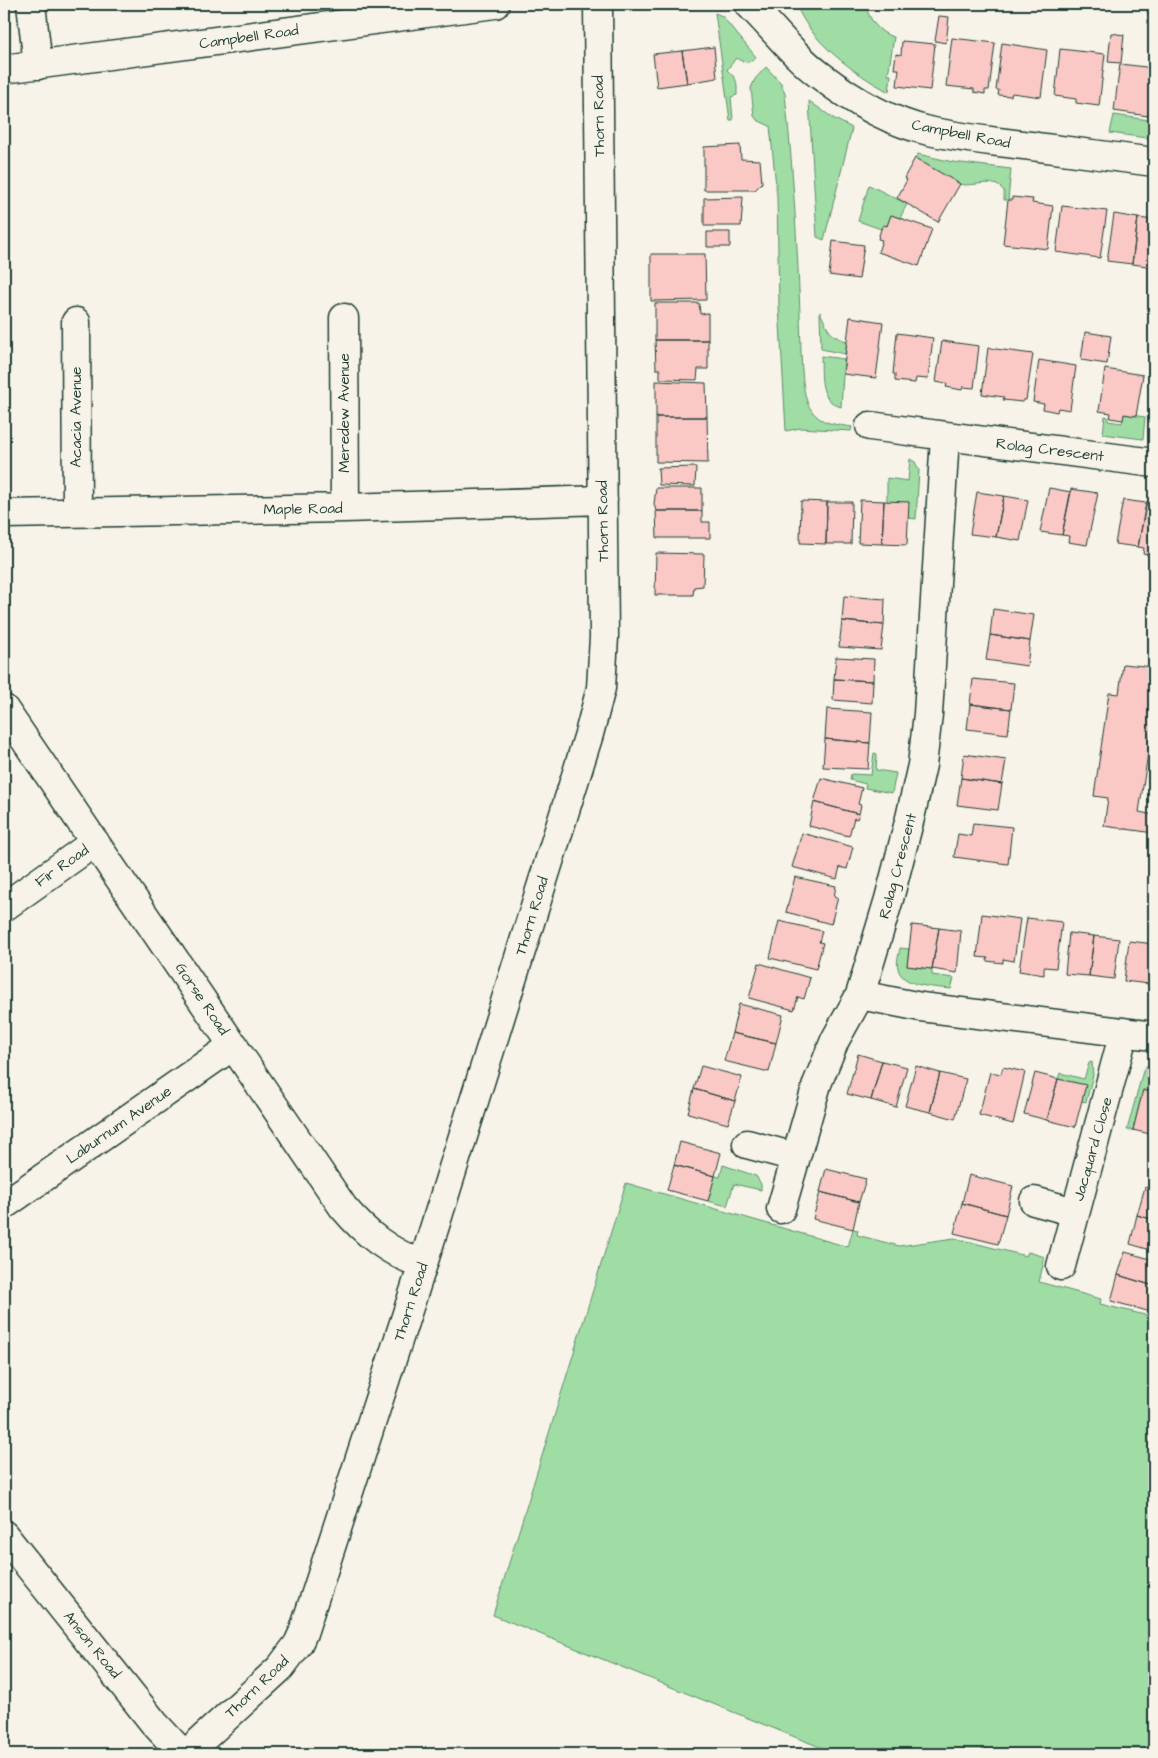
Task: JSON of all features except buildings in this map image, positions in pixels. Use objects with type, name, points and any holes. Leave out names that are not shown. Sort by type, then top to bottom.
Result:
[{"type":"street","points":[[31,4],[38,65]]},
{"type":"street","name":"Campbell Road","points":[[4,69],[38,65],[333,15],[495,4]]},
{"type":"street","name":"Thorn Road","points":[[184,1754],[280,1668],[293,1651],[303,1633],[423,1264],[589,734],[599,695],[603,670],[604,637],[598,4]]},
{"type":"street","name":"Campbell Road","points":[[749,4],[770,28],[820,75],[846,94],[897,120],[955,136],[1154,162]]},
{"type":"street","name":"Meredew Avenue","points":[[344,318],[345,508]]},
{"type":"street","name":"Acacia Avenue","points":[[76,322],[77,512]]},
{"type":"street","name":"Rolag Crescent","points":[[870,426],[1154,463]]},
{"type":"street","name":"Rolag Crescent","points":[[781,1209],[795,1157],[823,1069],[860,995],[879,936],[902,854],[923,757],[928,714],[945,437]]},
{"type":"street","name":"Maple Road","points":[[4,514],[345,508],[603,500]]},
{"type":"street","name":"Gorse Road","points":[[4,709],[352,1218],[390,1250],[423,1264]]},
{"type":"street","name":"Fir Road","points":[[4,907],[95,842]]},
{"type":"street","points":[[860,995],[921,1007],[1154,1036]]},
{"type":"street","name":"Jacquard Close","points":[[1061,1266],[1124,1032]]},
{"type":"street","name":"Laburnum Avenue","points":[[4,1205],[234,1046]]},
{"type":"street","points":[[747,1144],[795,1157]]},
{"type":"street","points":[[1034,1201],[1075,1212]]},
{"type":"street","name":"Anson Road","points":[[4,1535],[154,1722],[184,1754]]},
{"type":"green space","points":[[796,4],[865,4],[875,25],[883,32],[894,37],[888,75],[891,75],[889,92],[848,66],[822,44],[803,18]]},
{"type":"green space","points":[[1145,4],[1154,4],[1154,34]]},
{"type":"green space","points":[[715,13],[722,16],[756,57],[746,62],[736,58],[727,70],[737,84],[737,95],[731,97],[733,120],[730,120]]},
{"type":"green space","points":[[766,67],[781,83],[785,94],[794,204],[801,360],[805,396],[816,416],[826,422],[852,427],[851,431],[800,428],[786,431],[779,306],[777,196],[770,126],[757,120],[754,116],[751,88],[755,79]]},
{"type":"green space","points":[[809,101],[833,118],[852,128],[824,240],[817,237]]},
{"type":"green space","points":[[1152,106],[1154,107],[1154,139],[1110,133],[1114,115],[1149,120]]},
{"type":"green space","points":[[918,154],[953,162],[1011,169],[1008,200],[1004,200],[1004,191],[994,184],[965,185],[943,176],[915,158]]},
{"type":"green space","points":[[869,185],[907,204],[900,218],[891,215],[887,226],[883,225],[881,229],[858,221]]},
{"type":"green space","points":[[820,312],[832,334],[847,341],[845,354],[821,349]]},
{"type":"green space","points":[[821,356],[844,359],[841,407],[828,399],[825,393]]},
{"type":"green space","points":[[1124,414],[1145,417],[1143,439],[1103,434],[1105,416],[1108,417],[1108,421],[1122,423]]},
{"type":"green space","points":[[910,459],[915,462],[919,470],[916,519],[908,518],[887,501],[887,478],[908,481]]},
{"type":"green space","points":[[874,753],[877,754],[876,770],[896,773],[892,793],[865,788],[866,784],[850,780],[851,774],[871,775]]},
{"type":"green space","points":[[900,948],[909,949],[907,966],[932,969],[932,975],[954,978],[951,989],[920,985],[905,979],[897,966]]},
{"type":"green space","points":[[1092,1062],[1093,1075],[1086,1102],[1082,1101],[1058,1079],[1060,1073],[1084,1079],[1089,1063]]},
{"type":"green space","points":[[1154,1062],[1153,1093],[1143,1090],[1133,1130],[1127,1130],[1143,1071],[1145,1067]]},
{"type":"green space","points":[[723,1165],[756,1176],[761,1184],[761,1190],[734,1184],[727,1206],[708,1201],[715,1176],[720,1177]]},
{"type":"green space","points":[[626,1183],[848,1247],[853,1229],[858,1230],[857,1235],[899,1246],[954,1238],[1026,1256],[1028,1252],[1045,1257],[1039,1282],[1101,1299],[1100,1304],[1153,1317],[1154,1314],[1154,1754],[837,1754],[493,1615]]}]
